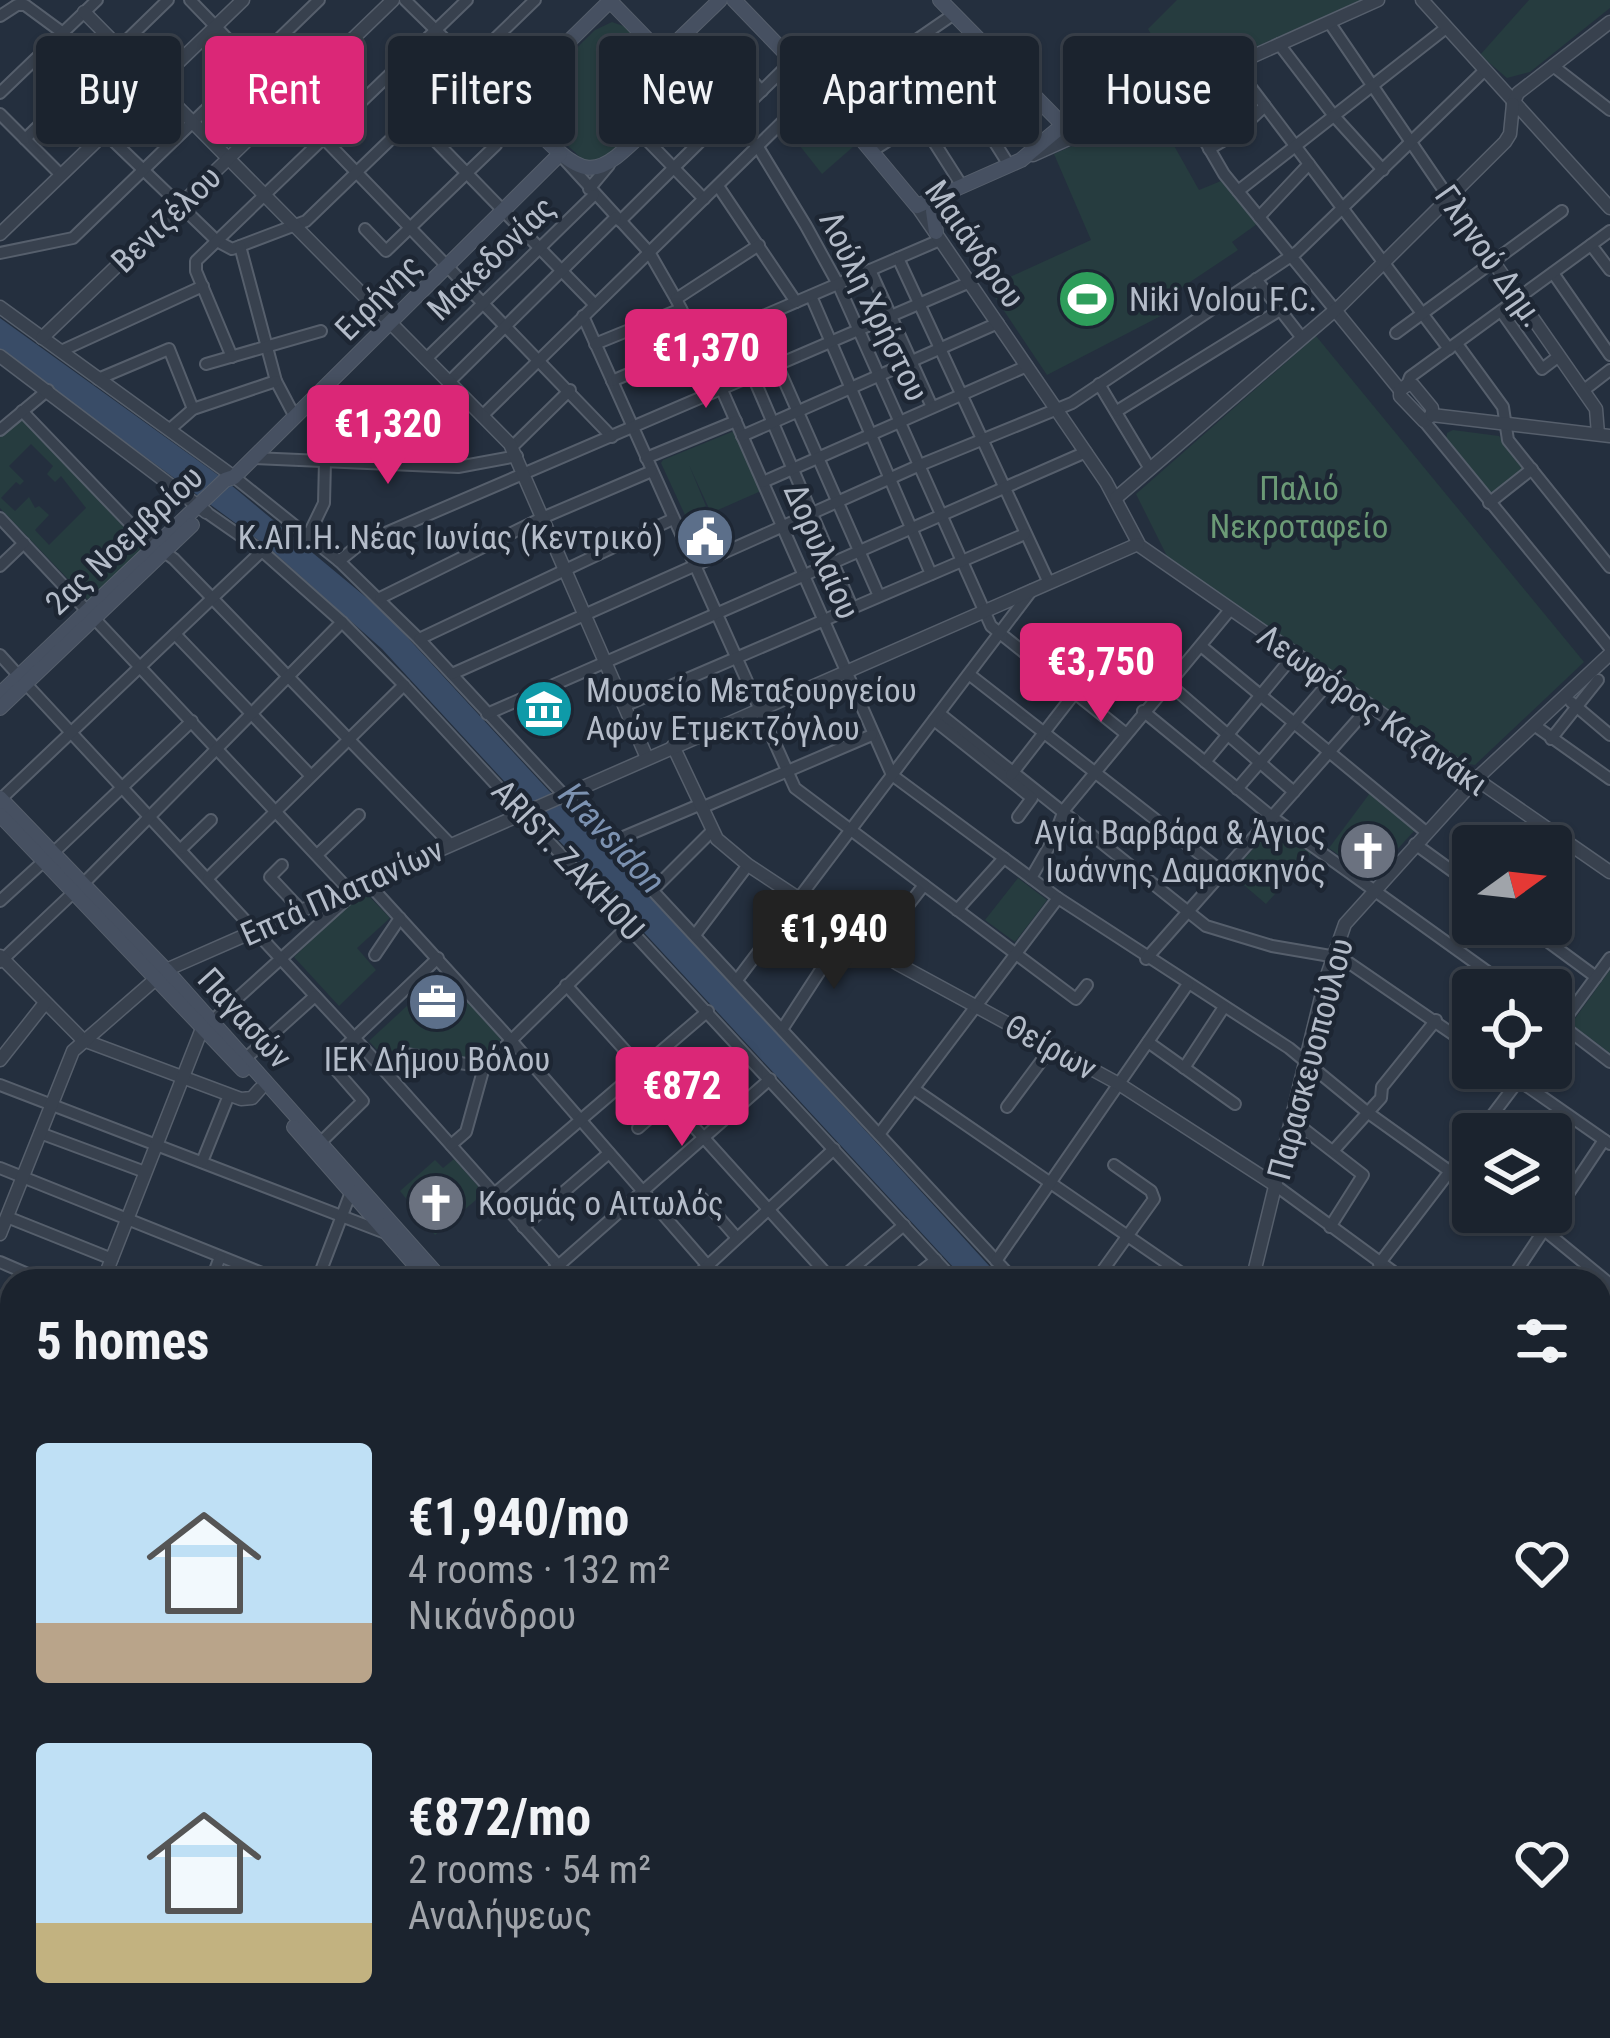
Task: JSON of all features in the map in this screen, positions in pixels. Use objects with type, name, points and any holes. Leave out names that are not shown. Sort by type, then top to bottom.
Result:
[{"type":"main road","points":[[689,36],[720,0]]},
{"type":"main road","name":"Μαιάνδρου","points":[[734,0],[780,46]]},
{"type":"main road","points":[[940,0],[976,36]]},
{"type":"main road","points":[[574,36],[610,1]]},
{"type":"main road","name":"Λούλη Χρήστου","points":[[610,1],[644,36]]},
{"type":"main road","points":[[917,206],[1015,163],[1063,125],[1039,101]]},
{"type":"main road","name":"Δορυλαίου","points":[[549,144],[562,157]]},
{"type":"main road","name":"Μακεδονίας","points":[[609,165],[631,144]]},
{"type":"main road","name":"Μαιάνδρου","points":[[866,144],[917,206]]},
{"type":"main road","points":[[562,157],[590,170],[609,165]]},
{"type":"main road","name":"Ειρήνης","points":[[230,481],[562,157]]},
{"type":"main road","points":[[938,236],[934,207],[946,193]]},
{"type":"main road","name":"2ας Νοεμβρίου","points":[[0,694],[22,680],[230,481]]},
{"type":"main road","points":[[0,708],[22,680]]},
{"type":"main road","name":"Παγασών","points":[[1,799],[49,857],[207,1024],[388,1234],[428,1269]]},
{"type":"main road","name":"Παγασών","points":[[0,815],[49,857]]},
{"type":"main road","name":"Παγασών","points":[[207,1024],[245,1058],[320,1143],[422,1269]]},
{"type":"street","points":[[0,93],[97,0]]},
{"type":"street","points":[[131,36],[168,0]]},
{"type":"street","points":[[190,0],[224,36]]},
{"type":"street","points":[[181,60],[243,0]]},
{"type":"street","points":[[282,36],[319,0]]},
{"type":"street","name":"Βενιζέλου","points":[[356,36],[393,0]]},
{"type":"street","name":"Δορυλαίου","points":[[405,0],[440,36]]},
{"type":"street","points":[[364,100],[467,0]]},
{"type":"street","points":[[497,36],[535,0]]},
{"type":"street","points":[[1254,56],[1378,0]]},
{"type":"street","points":[[1422,0],[1610,208]]},
{"type":"street","points":[[0,16],[25,5],[63,33]]},
{"type":"street","points":[[84,12],[107,36]]},
{"type":"street","points":[[918,36],[954,14]]},
{"type":"street","name":"Γληνού Δημ.","points":[[1330,22],[1584,390],[1604,435]]},
{"type":"street","points":[[1116,498],[1384,262],[1509,139],[1516,95],[1610,22]]},
{"type":"street","points":[[1238,191],[1446,28]]},
{"type":"street","points":[[1279,44],[1383,170]]},
{"type":"street","points":[[1553,66],[1607,103]]},
{"type":"street","points":[[452,674],[920,465],[1057,410],[1291,256],[1484,71]]},
{"type":"street","points":[[756,96],[780,74]]},
{"type":"street","points":[[756,85],[762,91]]},
{"type":"street","points":[[1254,91],[1422,314],[1503,407],[1508,440],[1610,567]]},
{"type":"street","points":[[1209,149],[1235,134],[1265,106]]},
{"type":"street","points":[[181,111],[514,452],[646,758]]},
{"type":"street","points":[[94,144],[1,231],[5,253],[73,238],[205,111]]},
{"type":"street","points":[[0,114],[61,176]]},
{"type":"street","points":[[25,139],[36,128]]},
{"type":"street","points":[[482,416],[780,129]]},
{"type":"street","points":[[117,144],[230,249],[306,221],[388,142]]},
{"type":"street","points":[[1001,144],[1015,163],[1063,142]]},
{"type":"street","name":"Βενιζέλου","points":[[42,338],[244,144]]},
{"type":"street","points":[[232,357],[194,264],[319,144]]},
{"type":"street","points":[[331,144],[612,437]]},
{"type":"street","points":[[438,144],[595,305]]},
{"type":"street","points":[[651,144],[704,200]]},
{"type":"street","points":[[449,382],[700,144]]},
{"type":"street","name":"Λούλη Χρήστου","points":[[755,144],[838,284],[983,611],[1000,635],[1125,733]]},
{"type":"street","points":[[872,151],[883,144]]},
{"type":"street","points":[[935,144],[962,186]]},
{"type":"street","points":[[1206,144],[1334,310],[1404,387]]},
{"type":"street","points":[[365,229],[386,250],[496,145]]},
{"type":"street","name":"Δορυλαίου","points":[[562,157],[649,252],[678,304],[722,390],[892,775]]},
{"type":"street","points":[[1259,217],[1309,164]]},
{"type":"street","name":"Μακεδονίας","points":[[426,359],[540,248],[592,192],[609,165]]},
{"type":"street","points":[[718,186],[796,302]]},
{"type":"street","name":"Μαιάνδρου","points":[[917,206],[1086,452],[1138,544]]},
{"type":"street","points":[[1396,333],[1562,211]]},
{"type":"street","points":[[1404,387],[1410,377],[1610,231]]},
{"type":"street","points":[[612,382],[898,258],[938,236]]},
{"type":"street","points":[[595,344],[678,304],[759,245]]},
{"type":"street","points":[[1591,245],[1610,270]]},
{"type":"street","points":[[241,246],[276,381],[295,417]]},
{"type":"street","points":[[898,258],[1049,583]]},
{"type":"street","points":[[870,270],[932,407]]},
{"type":"street","points":[[1553,273],[1610,355]]},
{"type":"street","points":[[81,279],[88,295]]},
{"type":"street","points":[[1256,279],[1302,338]]},
{"type":"street","points":[[339,562],[360,544],[970,282]]},
{"type":"street","points":[[61,351],[202,286]]},
{"type":"street","points":[[811,296],[932,574]]},
{"type":"street","points":[[0,308],[308,536],[380,598],[1004,1269]]},
{"type":"street","points":[[1117,411],[1280,310]]},
{"type":"street","points":[[1501,311],[1542,369],[1559,356]]},
{"type":"street","points":[[583,316],[799,793],[1076,999],[1087,985]]},
{"type":"street","points":[[757,319],[879,596]]},
{"type":"street","points":[[742,436],[998,323]]},
{"type":"street","points":[[733,330],[852,607]]},
{"type":"street","points":[[206,364],[321,332]]},
{"type":"street","points":[[98,379],[169,349],[193,409]]},
{"type":"street","name":"ARIST. ZAKHOU","points":[[0,356],[205,506],[342,622],[526,811],[944,1269]]},
{"type":"street","points":[[763,482],[1027,366]]},
{"type":"street","points":[[1584,390],[1610,370]]},
{"type":"street","points":[[169,430],[193,409],[276,381]]},
{"type":"street","points":[[1099,384],[1150,469]]},
{"type":"street","points":[[1404,387],[1414,385],[1423,396],[1428,418],[1489,503],[1610,651]]},
{"type":"street","points":[[0,430],[48,389]]},
{"type":"street","points":[[253,458],[467,467],[514,452],[571,390]]},
{"type":"street","points":[[22,411],[212,598],[450,844]]},
{"type":"street","points":[[1428,418],[1604,435]]},
{"type":"street","points":[[646,458],[736,421]]},
{"type":"street","points":[[487,713],[1086,452]]},
{"type":"street","points":[[308,536],[324,503],[325,461]]},
{"type":"street","points":[[1489,503],[1532,470]]},
{"type":"street","points":[[380,598],[542,518],[652,471]]},
{"type":"street","points":[[0,518],[349,889],[347,899],[207,1024],[108,1269]]},
{"type":"street","points":[[419,639],[674,519]]},
{"type":"street","points":[[624,706],[1025,534]]},
{"type":"street","points":[[0,566],[24,543]]},
{"type":"street","name":"Επτά Πλατανίων","points":[[83,1040],[162,974],[255,930],[1138,544]]},
{"type":"street","name":"Λεωφόρος Καζανάκι","points":[[1138,544],[1539,825]]},
{"type":"street","points":[[1,799],[262,551]]},
{"type":"street","points":[[737,980],[1032,590]]},
{"type":"street","points":[[1031,878],[1064,810],[1229,611]]},
{"type":"street","points":[[260,1089],[247,1100],[83,1040],[1,959],[78,888],[342,622]]},
{"type":"street","points":[[175,634],[310,775]]},
{"type":"street","points":[[1201,646],[1426,832]]},
{"type":"street","name":"Παρασκευοπούλου","points":[[1551,739],[1610,651]]},
{"type":"street","points":[[0,655],[561,1269]]},
{"type":"street","points":[[1205,762],[1294,655]]},
{"type":"street","points":[[970,675],[1223,872]]},
{"type":"street","points":[[1594,676],[1610,691]]},
{"type":"street","name":"Παρασκευοπούλου","points":[[1255,1269],[1331,957],[1348,920],[1475,780],[1564,696],[1594,676]]},
{"type":"street","points":[[1237,789],[1331,680]]},
{"type":"street","points":[[1168,683],[1294,792]]},
{"type":"street","points":[[208,878],[404,685]]},
{"type":"street","points":[[1011,775],[1074,694]]},
{"type":"street","points":[[1564,696],[1610,735]]},
{"type":"street","points":[[1146,958],[1370,707]]},
{"type":"street","points":[[1143,712],[1272,817],[1484,969]]},
{"type":"street","points":[[937,717],[1217,931],[1342,958],[1452,1032]]},
{"type":"street","points":[[0,901],[192,721]]},
{"type":"street","points":[[1534,724],[1610,779]]},
{"type":"street","points":[[610,843],[872,735]]},
{"type":"street","name":"Θείρων","points":[[673,746],[712,831],[748,865],[874,949],[1119,1084],[1275,1185],[1387,1269]]},
{"type":"street","points":[[892,775],[1058,898],[1305,1060],[1452,1175]]},
{"type":"street","points":[[1011,775],[1033,799],[1018,818]]},
{"type":"street","points":[[317,855],[359,815]]},
{"type":"street","points":[[181,849],[211,820]]},
{"type":"street","points":[[653,890],[712,831]]},
{"type":"street","points":[[1415,844],[1452,871]]},
{"type":"street","name":"Λεωφόρος Καζανάκι","points":[[1572,847],[1610,872]]},
{"type":"street","points":[[958,910],[1004,858]]},
{"type":"street","points":[[282,865],[270,877],[301,910]]},
{"type":"street","points":[[695,935],[748,865]]},
{"type":"street","points":[[366,881],[710,1269]]},
{"type":"street","points":[[874,949],[924,885]]},
{"type":"street","points":[[880,1133],[1058,898]]},
{"type":"street","points":[[375,955],[400,918]]},
{"type":"street","points":[[452,1145],[466,1132],[484,1067],[629,925]]},
{"type":"street","points":[[783,1028],[846,932]]},
{"type":"street","points":[[1553,945],[1596,976]]},
{"type":"street","points":[[320,1143],[363,1101],[329,1061],[438,958]]},
{"type":"street","points":[[1572,1002],[1610,958]]},
{"type":"street","points":[[996,1261],[1188,984]]},
{"type":"street","points":[[566,985],[825,1269]]},
{"type":"street","points":[[245,1058],[315,996]]},
{"type":"street","points":[[0,1060],[45,1003]]},
{"type":"street","points":[[1184,1068],[1224,1007]]},
{"type":"street","points":[[494,1194],[708,1011]]},
{"type":"street","points":[[1334,1150],[1436,1020]]},
{"type":"street","points":[[1572,1032],[1610,1062]]},
{"type":"street","points":[[0,1234],[71,1054],[83,1040]]},
{"type":"street","points":[[1148,1042],[1234,1104]]},
{"type":"street","points":[[1007,1107],[1051,1048]]},
{"type":"street","points":[[383,1070],[406,1054],[484,1067]]},
{"type":"street","points":[[555,1269],[770,1078]]},
{"type":"street","points":[[0,1085],[388,1234]]},
{"type":"street","points":[[914,1089],[1174,1269]]},
{"type":"street","points":[[1494,1113],[1513,1089]]},
{"type":"street","points":[[1530,1089],[1608,1143],[1572,1193]]},
{"type":"street","points":[[202,1162],[229,1095]]},
{"type":"street","points":[[638,1128],[670,1100]]},
{"type":"street","points":[[1292,1120],[1363,1175],[1330,1227]]},
{"type":"street","points":[[40,1133],[145,1172]]},
{"type":"street","points":[[704,1269],[834,1149]]},
{"type":"street","points":[[523,1227],[609,1153]]},
{"type":"street","points":[[1103,1269],[1154,1199],[1114,1165]]},
{"type":"street","points":[[0,1168],[251,1269]]},
{"type":"street","points":[[1379,1264],[1452,1169]]},
{"type":"street","points":[[322,1269],[351,1192]]},
{"type":"street","points":[[702,1198],[737,1238]]},
{"type":"street","points":[[7,1217],[112,1258]]},
{"type":"street","points":[[851,1269],[904,1225]]},
{"type":"street","points":[[1518,1269],[1543,1233]]},
{"type":"street","points":[[1549,1233],[1592,1269]]},
{"type":"street","points":[[216,1269],[220,1257]]},
{"type":"street","points":[[924,1269],[935,1260]]},
{"type":"street","points":[[414,1269],[418,1261]]},
{"type":"green space","points":[[1177,0],[1361,0],[1254,48],[1254,36],[1152,36],[1148,29]]},
{"type":"green space","points":[[1529,0],[1610,0],[1610,8],[1530,72],[1507,78],[1480,55]]},
{"type":"green space","points":[[612,22],[637,36],[599,36],[599,144],[622,144],[605,160],[583,160],[566,144],[575,144],[575,50],[595,30]]},
{"type":"green space","points":[[798,144],[852,144],[854,146],[822,174]]},
{"type":"green space","points":[[1077,144],[1173,144],[1199,190],[1221,181],[1257,224],[1232,242],[1238,250],[1175,292],[1180,306],[1047,375],[988,287],[1091,240],[1054,154]]},
{"type":"green space","name":"Παλιό Νεκροταφείο","points":[[1316,336],[1584,662],[1475,765],[1462,763],[1169,560],[1136,494]]},
{"type":"green space","points":[[24,416],[146,546],[88,600],[0,508],[0,436]],"holes":[[[31,444],[53,466],[47,474],[55,482],[61,476],[86,508],[49,545],[35,530],[49,515],[35,508],[29,497],[15,511],[1,498],[16,482],[24,481],[9,466]]]},
{"type":"green space","points":[[734,431],[761,491],[711,513],[689,465],[706,506],[685,515],[661,463]]},
{"type":"green space","points":[[1447,433],[1499,436],[1526,469],[1491,497],[1446,442]]},
{"type":"green space","points":[[1370,793],[1415,830],[1371,878],[1329,848]]},
{"type":"green space","points":[[1274,825],[1312,853],[1266,904],[1231,874]]},
{"type":"green space","points":[[1018,878],[1047,900],[1015,942],[985,920]]},
{"type":"green space","points":[[364,891],[390,918],[357,948],[376,970],[339,1006],[294,957]]},
{"type":"green space","points":[[1610,970],[1610,1053],[1572,1023]]},
{"type":"green space","points":[[466,1000],[502,1038],[479,1065],[402,1051],[388,1062],[369,1041],[409,1004],[433,1030]]},
{"type":"green space","points":[[454,1159],[484,1193],[435,1235],[400,1191],[435,1160],[443,1168]]},
{"type":"water","points":[[0,318],[225,480],[385,613],[549,791],[576,814],[992,1269],[955,1269],[382,649],[268,547],[0,350]]},
{"type":"place","name":"Niki Volou F.C.","points":[[1087,299]]},
{"type":"place","name":"Κ.ΑΠ.Η. Νέας Ιωνίας (Κεντρικό)","points":[[705,537]]},
{"type":"place","name":"Μουσείο Μεταξουργείου Αφών Ετμεκτζόγλου","points":[[544,709]]},
{"type":"place","name":"Αγία Βαρβάρα & Άγιος Ιωάννης Δαμασκηνός","points":[[1368,851]]},
{"type":"place","name":"ΙΕΚ Δήμου Βόλου","points":[[437,1002]]},
{"type":"place","name":"Κοσμάς ο Αιτωλός","points":[[436,1203]]},
{"type":"water label","name":"Kravsidon","points":[[612,838]]}]
